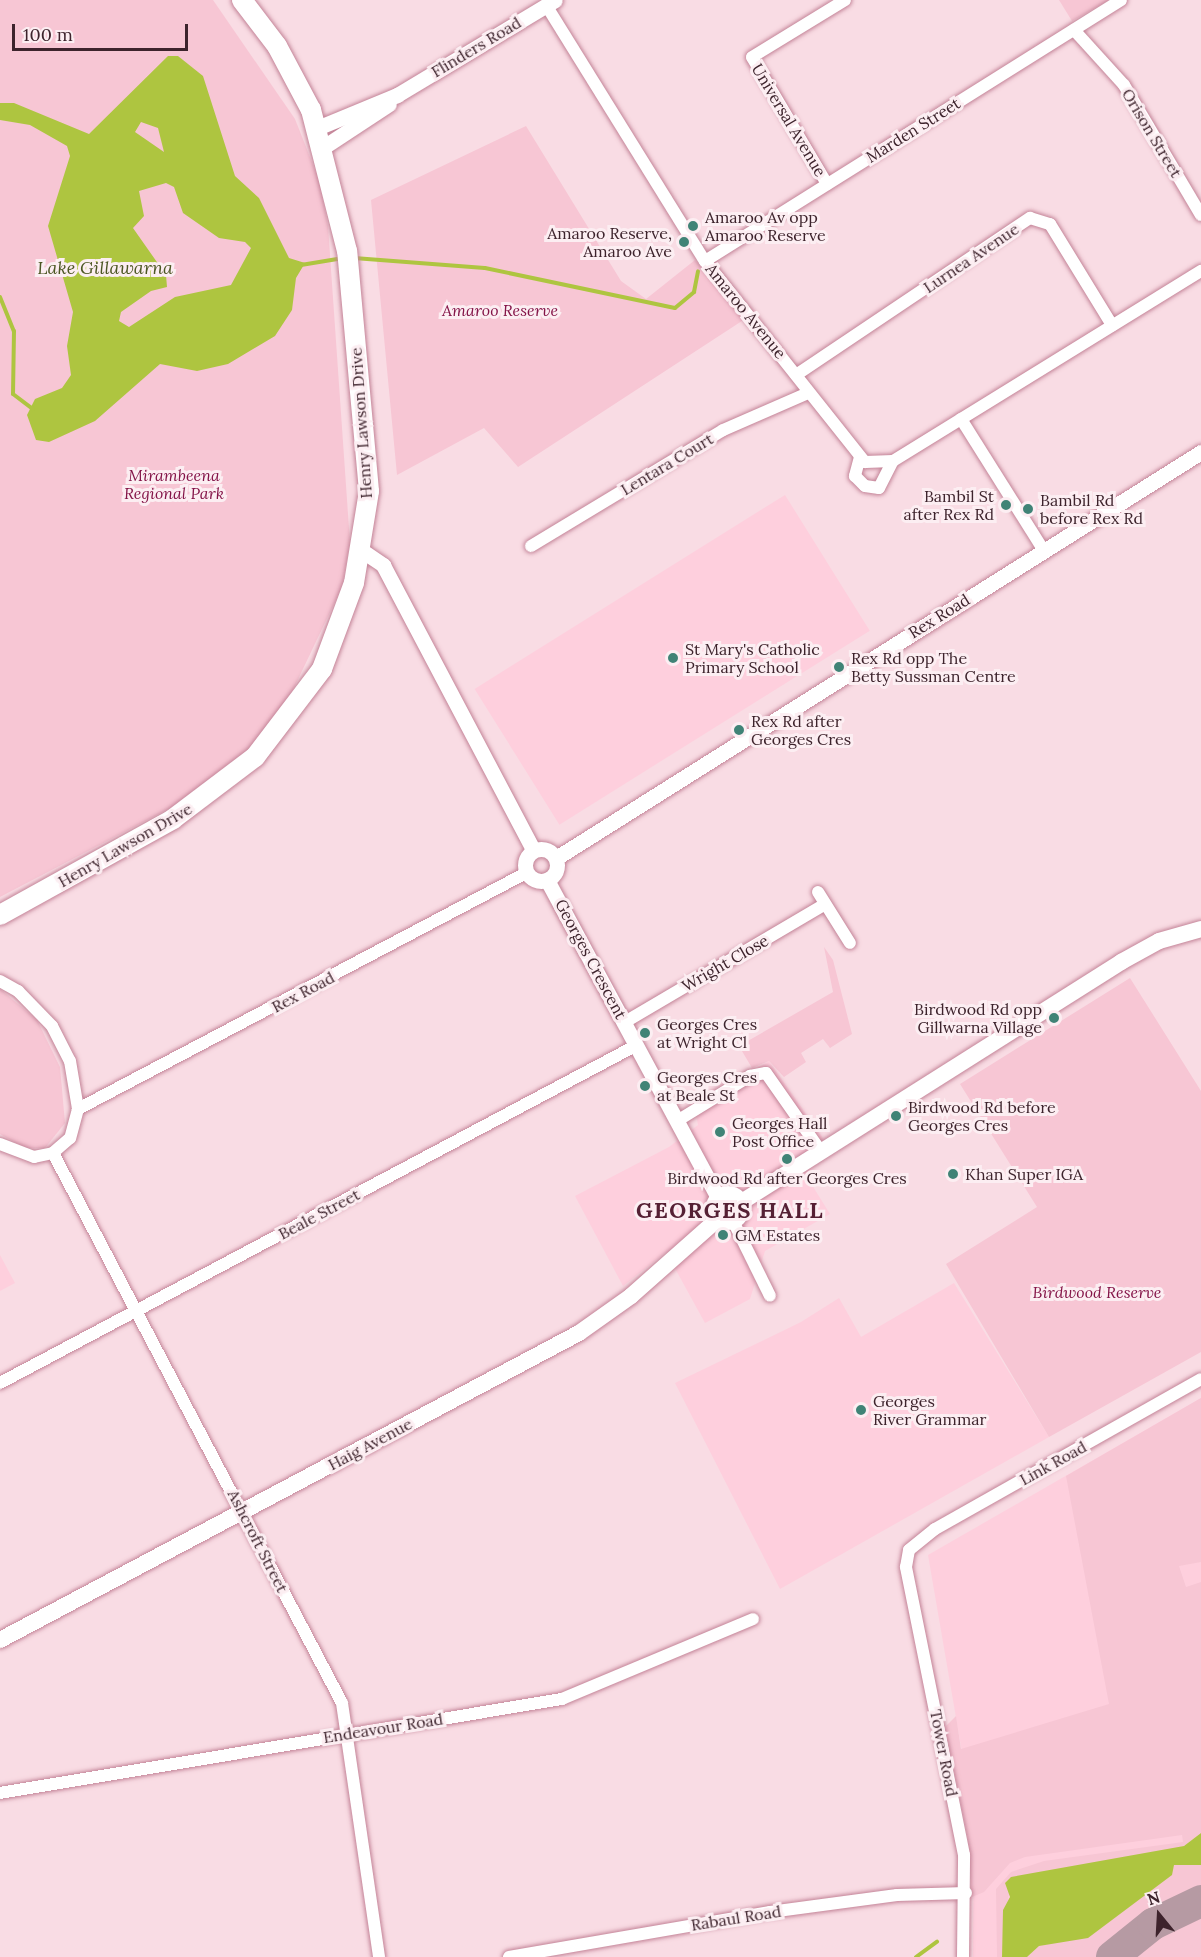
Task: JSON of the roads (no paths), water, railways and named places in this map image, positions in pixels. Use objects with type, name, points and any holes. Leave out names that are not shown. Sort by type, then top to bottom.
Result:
[{"type":"main road","name":"Henry Lawson Drive","points":[[0,915],[187,810],[261,751],[322,669],[346,610],[361,550],[369,491],[348,258],[317,128],[277,46],[242,0]]},
{"type":"main road","points":[[727,1220],[740,1203],[820,1150],[1148,945],[1201,929]]},
{"type":"main road","points":[[727,1220],[718,1197],[730,1193],[740,1203]]},
{"type":"main road","name":"Haig Avenue","points":[[0,1640],[590,1326],[727,1220]]},
{"type":"street","name":"Universal Avenue","points":[[827,184],[752,57],[845,0]]},
{"type":"street","name":"Marden Street","points":[[705,261],[1121,0]]},
{"type":"street","name":"Flinders Road","points":[[317,128],[397,95],[550,3]]},
{"type":"street","name":"Amaroo Avenue","points":[[550,3],[705,261],[860,457]]},
{"type":"street","name":"Orison Street","points":[[1074,30],[1124,86],[1201,215]]},
{"type":"street","name":"Flinders Road","points":[[322,148],[366,122],[397,95]]},
{"type":"street","name":"Lurnea Avenue","points":[[796,375],[1030,218],[1050,224],[1112,325]]},
{"type":"street","points":[[893,461],[879,488],[865,486],[855,476],[860,457],[877,465],[893,461],[1201,271]]},
{"type":"street","name":"Lentara Court","points":[[531,546],[723,430],[808,393]]},
{"type":"street","points":[[961,418],[1044,550]]},
{"type":"street","name":"Rex Road","points":[[556,858],[1201,452]]},
{"type":"street","points":[[361,550],[383,565],[533,850]]},
{"type":"street","points":[[544,848],[556,858],[556,871],[547,880],[526,873],[525,860],[533,850],[544,848]]},
{"type":"street","name":"Rex Road","points":[[78,1108],[526,873]]},
{"type":"street","name":"Georges Crescent","points":[[547,880],[718,1197]]},
{"type":"street","points":[[819,892],[850,943]]},
{"type":"street","name":"Wright Close","points":[[625,1023],[825,904]]},
{"type":"street","points":[[0,981],[18,991],[52,1026],[72,1067],[78,1108],[70,1138],[53,1153],[34,1157],[0,1144]]},
{"type":"street","name":"Beale Street","points":[[0,1383],[637,1045]]},
{"type":"street","points":[[678,1121],[750,1076],[766,1073],[820,1150]]},
{"type":"street","name":"Ashcroft Street","points":[[53,1153],[338,1695],[348,1734],[379,1957]]},
{"type":"street","points":[[727,1220],[770,1296]]},
{"type":"street","name":"Link Road","points":[[909,1550],[935,1529],[1201,1379]]},
{"type":"street","name":"Tower Road","points":[[909,1550],[906,1567],[963,1844],[966,1893],[963,1957]]},
{"type":"street","name":"Endeavour Road","points":[[0,1793],[576,1696],[753,1619]]},
{"type":"street","name":"Rabaul Road","points":[[508,1957],[770,1912],[897,1895],[966,1893]]},
{"type":"water","name":"Lake Gillawarna","points":[[168,56],[178,56],[203,76],[235,176],[259,198],[289,258],[305,263],[296,278],[292,310],[275,336],[228,364],[197,371],[160,364],[95,421],[49,442],[36,440],[27,415],[35,399],[62,388],[71,375],[67,346],[73,312],[48,226],[70,156],[67,146],[30,125],[0,120],[0,103],[14,103],[89,134]],"holes":[[[141,122],[158,128],[164,152],[135,132]],[[166,183],[174,187],[183,213],[219,238],[245,242],[251,248],[231,285],[175,297],[129,327],[119,321],[121,312],[151,291],[167,287],[166,275],[133,228],[144,216],[139,191]]]},
{"type":"water","points":[[1201,1833],[1201,1865],[1174,1865],[1172,1875],[1088,1938],[1039,1946],[1027,1957],[1002,1957],[1003,1910],[1010,1897],[1005,1883],[1011,1877],[1184,1846]]},
{"type":"waterway","points":[[301,265],[343,258]]},
{"type":"waterway","points":[[354,258],[485,268],[675,308],[694,292],[698,271]]},
{"type":"waterway","points":[[0,297],[14,331],[13,394],[33,409]]},
{"type":"waterway","points":[[916,1957],[937,1942]]},
{"type":"place","name":"Amaroo Av opp Amaroo Reserve","points":[[693,226]]},
{"type":"place","name":"Amaroo Reserve, Amaroo Ave","points":[[684,242]]},
{"type":"place","name":"Bambil St after Rex Rd","points":[[1006,505]]},
{"type":"place","name":"Bambil Rd before Rex Rd","points":[[1028,509]]},
{"type":"place","name":"St Mary's Catholic Primary School","points":[[673,658]]},
{"type":"place","name":"Rex Rd opp The Betty Sussman Centre","points":[[839,667]]},
{"type":"place","name":"Rex Rd after Georges Cres","points":[[739,730]]},
{"type":"place","name":"Birdwood Rd opp Gillwarna Village","points":[[1054,1018]]},
{"type":"place","name":"Georges Cres at Wright Cl","points":[[645,1033]]},
{"type":"place","name":"Georges Cres at Beale St","points":[[645,1086]]},
{"type":"place","name":"Birdwood Rd before Georges Cres","points":[[896,1116]]},
{"type":"place","name":"Georges Hall Post Office","points":[[720,1132]]},
{"type":"place","name":"Birdwood Rd after Georges Cres","points":[[787,1159]]},
{"type":"place","name":"Khan Super IGA","points":[[953,1174]]},
{"type":"place","name":"GM Estates","points":[[723,1235]]},
{"type":"place","name":"Georges River Grammar","points":[[861,1410]]},
{"type":"district","name":"GEORGES HALL","points":[[730,1211]]},
{"type":"park label","name":"Amaroo Reserve","points":[[500,310]]},
{"type":"park label","name":"Mirambeena Regional Park","points":[[174,484]]},
{"type":"park label","name":"Birdwood Reserve","points":[[1097,1292]]}]
